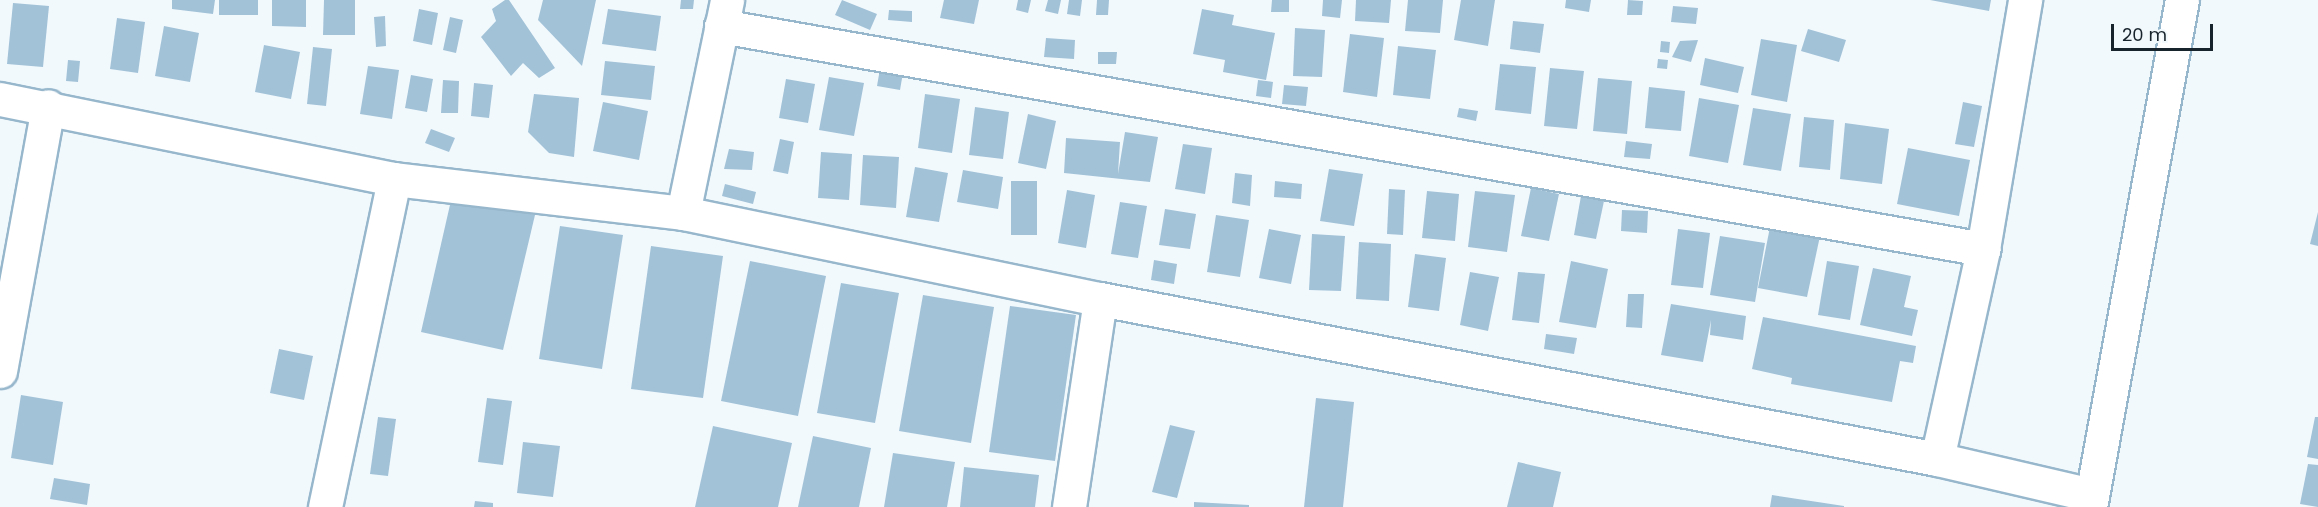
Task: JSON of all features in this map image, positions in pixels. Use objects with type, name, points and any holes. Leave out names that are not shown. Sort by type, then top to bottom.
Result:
[{"type":"street","points":[[1937,459],[1983,249],[2025,0]]},
{"type":"street","points":[[0,99],[48,106],[394,179],[683,213],[1100,298],[1937,459],[2091,501],[2182,0]]},
{"type":"street","points":[[683,213],[724,13],[1983,249]]},
{"type":"street","points":[[0,371],[48,106]]},
{"type":"street","points":[[325,507],[394,179]]},
{"type":"street","points":[[1069,507],[1100,298]]},
{"type":"building","points":[[172,0],[215,0],[213,14],[172,9]]},
{"type":"building","points":[[219,0],[258,0],[258,15],[219,15]]},
{"type":"building","points":[[272,0],[306,0],[306,27],[272,26]]},
{"type":"building","points":[[324,0],[355,0],[355,35],[323,35]]},
{"type":"building","points":[[505,0],[509,0],[555,68],[539,78],[523,63],[511,76],[481,37],[496,21],[492,9]]},
{"type":"building","points":[[543,0],[596,0],[582,66],[538,20]]},
{"type":"building","points":[[681,0],[694,0],[693,9],[680,9]]},
{"type":"building","points":[[842,0],[877,14],[870,30],[835,15]]},
{"type":"building","points":[[944,0],[979,0],[974,24],[940,18]]},
{"type":"building","points":[[1018,0],[1031,0],[1028,13],[1016,10]]},
{"type":"building","points":[[1048,0],[1061,0],[1058,14],[1045,11]]},
{"type":"building","points":[[1069,0],[1082,0],[1080,16],[1067,14]]},
{"type":"building","points":[[1097,0],[1109,0],[1108,15],[1096,15]]},
{"type":"building","points":[[1272,0],[1289,0],[1289,12],[1271,12]]},
{"type":"building","points":[[1323,0],[1342,0],[1340,18],[1322,16]]},
{"type":"building","points":[[1356,0],[1391,0],[1389,23],[1355,21]]},
{"type":"building","points":[[1408,0],[1443,0],[1440,33],[1405,31]]},
{"type":"building","points":[[1461,0],[1495,0],[1488,46],[1454,40]]},
{"type":"building","points":[[1566,0],[1591,0],[1589,12],[1565,8]]},
{"type":"building","points":[[1628,0],[1643,1],[1642,15],[1627,15]]},
{"type":"building","points":[[1930,0],[1991,0],[1989,11]]},
{"type":"building","points":[[13,3],[49,6],[43,67],[7,64]]},
{"type":"building","points":[[1673,6],[1698,8],[1696,24],[1671,22]]},
{"type":"building","points":[[419,9],[438,13],[432,45],[413,41]]},
{"type":"building","points":[[608,9],[661,16],[656,51],[602,44]]},
{"type":"building","points":[[1202,9],[1234,15],[1232,25],[1275,33],[1266,80],[1223,72],[1225,60],[1193,54]]},
{"type":"building","points":[[889,10],[912,11],[912,22],[888,20]]},
{"type":"building","points":[[385,16],[386,46],[376,47],[374,17]]},
{"type":"building","points":[[450,17],[463,20],[456,53],[443,50]]},
{"type":"building","points":[[117,18],[145,22],[138,73],[110,69]]},
{"type":"building","points":[[1513,21],[1544,24],[1540,53],[1510,49]]},
{"type":"building","points":[[164,26],[199,33],[190,82],[155,76]]},
{"type":"building","points":[[1295,28],[1325,30],[1322,77],[1293,76]]},
{"type":"building","points":[[1808,29],[1846,40],[1839,62],[1801,51]]},
{"type":"building","points":[[1350,34],[1384,38],[1377,97],[1343,92]]},
{"type":"building","points":[[1046,38],[1075,40],[1074,59],[1044,57]]},
{"type":"building","points":[[1761,39],[1797,45],[1787,102],[1751,95]]},
{"type":"building","points":[[1698,40],[1691,62],[1672,57],[1680,41]]},
{"type":"building","points":[[1661,41],[1670,42],[1669,53],[1660,52]]},
{"type":"building","points":[[264,45],[300,52],[291,99],[255,92]]},
{"type":"building","points":[[1398,46],[1436,50],[1430,99],[1393,95]]},
{"type":"building","points":[[313,47],[332,49],[326,106],[307,104]]},
{"type":"building","points":[[1098,52],[1117,52],[1116,64],[1098,64]]},
{"type":"building","points":[[1705,58],[1744,67],[1738,93],[1700,85]]},
{"type":"building","points":[[1658,59],[1668,60],[1667,69],[1657,68]]},
{"type":"building","points":[[68,60],[80,61],[78,82],[66,81]]},
{"type":"building","points":[[605,61],[655,66],[651,100],[601,95]]},
{"type":"building","points":[[881,63],[904,67],[900,90],[877,86]]},
{"type":"building","points":[[1500,64],[1536,67],[1531,114],[1495,110]]},
{"type":"building","points":[[368,66],[399,70],[392,119],[360,114]]},
{"type":"building","points":[[1550,68],[1584,71],[1577,129],[1544,126]]},
{"type":"building","points":[[411,75],[433,79],[427,112],[405,108]]},
{"type":"building","points":[[829,77],[864,83],[854,136],[819,130]]},
{"type":"building","points":[[1598,78],[1632,81],[1627,134],[1593,131]]},
{"type":"building","points":[[786,79],[815,84],[808,123],[779,118]]},
{"type":"building","points":[[443,80],[459,81],[458,113],[441,113]]},
{"type":"building","points":[[1258,80],[1273,82],[1271,98],[1256,96]]},
{"type":"building","points":[[474,83],[493,85],[489,118],[471,116]]},
{"type":"building","points":[[1284,85],[1308,87],[1306,106],[1282,104]]},
{"type":"building","points":[[1649,87],[1685,91],[1681,131],[1645,128]]},
{"type":"building","points":[[534,94],[579,98],[574,157],[549,153],[528,132]]},
{"type":"building","points":[[925,94],[960,99],[952,153],[918,148]]},
{"type":"building","points":[[1699,98],[1739,105],[1728,163],[1689,156]]},
{"type":"building","points":[[603,102],[648,111],[639,160],[593,151]]},
{"type":"building","points":[[1963,102],[1982,106],[1974,147],[1955,144]]},
{"type":"building","points":[[975,107],[1009,112],[1003,159],[969,155]]},
{"type":"building","points":[[1459,108],[1478,111],[1476,121],[1457,117]]},
{"type":"building","points":[[1753,108],[1791,114],[1781,171],[1743,165]]},
{"type":"building","points":[[1028,114],[1056,121],[1046,169],[1018,163]]},
{"type":"building","points":[[1804,117],[1834,120],[1830,170],[1799,167]]},
{"type":"building","points":[[1845,123],[1889,129],[1882,184],[1840,179]]},
{"type":"building","points":[[431,129],[455,138],[449,152],[425,143]]},
{"type":"building","points":[[1125,132],[1158,137],[1150,182],[1064,173],[1066,138],[1120,142],[1118,174]]},
{"type":"building","points":[[780,139],[794,142],[788,174],[773,171]]},
{"type":"building","points":[[1626,141],[1652,144],[1650,159],[1624,157]]},
{"type":"building","points":[[1183,144],[1212,148],[1205,194],[1175,189]]},
{"type":"building","points":[[1908,148],[1970,160],[1959,216],[1897,204]]},
{"type":"building","points":[[729,149],[754,152],[752,170],[724,169]]},
{"type":"building","points":[[821,152],[852,154],[849,200],[818,198]]},
{"type":"building","points":[[863,155],[899,157],[896,208],[860,205]]},
{"type":"building","points":[[915,167],[948,173],[939,222],[906,217]]},
{"type":"building","points":[[1329,169],[1363,174],[1354,226],[1320,221]]},
{"type":"building","points":[[963,170],[1003,177],[998,209],[957,202]]},
{"type":"building","points":[[1235,173],[1252,175],[1250,206],[1232,203]]},
{"type":"building","points":[[1011,181],[1037,181],[1037,235],[1011,235]]},
{"type":"building","points":[[1275,181],[1302,184],[1301,199],[1274,197]]},
{"type":"building","points":[[725,184],[756,192],[753,204],[722,196]]},
{"type":"building","points":[[1531,188],[1559,194],[1549,241],[1521,236]]},
{"type":"building","points":[[1389,189],[1405,190],[1403,235],[1387,234]]},
{"type":"building","points":[[1067,190],[1095,195],[1086,248],[1058,243]]},
{"type":"building","points":[[1427,191],[1459,194],[1455,241],[1422,238]]},
{"type":"building","points":[[1475,191],[1515,195],[1507,252],[1468,247]]},
{"type":"building","points":[[452,196],[535,215],[503,350],[421,332]]},
{"type":"building","points":[[1581,196],[1604,201],[1596,239],[1574,235]]},
{"type":"building","points":[[1120,202],[1147,206],[1138,258],[1111,254]]},
{"type":"building","points":[[1165,209],[1196,214],[1190,249],[1159,245]]},
{"type":"building","points":[[1622,210],[1648,211],[1647,233],[1621,231]]},
{"type":"building","points":[[2318,212],[2318,246],[2310,244]]},
{"type":"building","points":[[1216,215],[1249,220],[1240,277],[1207,272]]},
{"type":"building","points":[[560,226],[623,235],[602,369],[539,359]]},
{"type":"building","points":[[1770,227],[1820,236],[1807,297],[1758,288]]},
{"type":"building","points":[[1269,229],[1301,235],[1291,284],[1259,278]]},
{"type":"building","points":[[1678,229],[1710,233],[1703,288],[1671,285]]},
{"type":"building","points":[[1312,234],[1345,236],[1341,291],[1309,290]]},
{"type":"building","points":[[1720,236],[1765,243],[1755,302],[1710,295]]},
{"type":"building","points":[[1359,242],[1391,244],[1389,301],[1356,299]]},
{"type":"building","points":[[651,246],[723,256],[703,398],[631,389]]},
{"type":"building","points":[[1415,254],[1446,258],[1439,311],[1408,307]]},
{"type":"building","points":[[1154,260],[1177,264],[1174,284],[1151,280]]},
{"type":"building","points":[[750,261],[826,276],[798,416],[721,401]]},
{"type":"building","points":[[1571,261],[1608,269],[1596,328],[1559,322]]},
{"type":"building","points":[[1827,261],[1859,266],[1850,320],[1818,315]]},
{"type":"building","points":[[1873,268],[1911,276],[1904,307],[1918,310],[1912,336],[1860,325]]},
{"type":"building","points":[[1470,272],[1499,277],[1488,331],[1460,325]]},
{"type":"building","points":[[1518,272],[1545,274],[1539,323],[1512,320]]},
{"type":"building","points":[[841,283],[899,293],[875,423],[817,413]]},
{"type":"building","points":[[1628,294],[1644,294],[1642,328],[1626,327]]},
{"type":"building","points":[[923,295],[994,307],[971,443],[899,431]]},
{"type":"building","points":[[1671,304],[1746,316],[1743,340],[1710,335],[1711,320],[1703,362],[1661,355]]},
{"type":"building","points":[[1010,306],[1076,315],[1055,461],[989,452]]},
{"type":"building","points":[[1763,317],[1916,346],[1913,363],[1900,361],[1892,402],[1791,384],[1792,378],[1752,369]]},
{"type":"building","points":[[1546,334],[1577,338],[1574,354],[1544,349]]},
{"type":"building","points":[[279,349],[313,356],[304,400],[270,393]]},
{"type":"building","points":[[21,395],[63,402],[53,465],[11,458]]},
{"type":"building","points":[[487,398],[512,401],[503,465],[478,462]]},
{"type":"building","points":[[1316,398],[1354,402],[1343,507],[1304,507]]},
{"type":"building","points":[[378,417],[396,419],[388,476],[370,474]]},
{"type":"building","points":[[2315,417],[2318,417],[2318,459],[2307,457]]},
{"type":"building","points":[[1170,425],[1195,431],[1177,498],[1152,492]]},
{"type":"building","points":[[713,426],[792,443],[778,507],[695,507]]},
{"type":"building","points":[[813,436],[871,448],[859,507],[798,507]]},
{"type":"building","points":[[523,442],[560,446],[553,497],[517,493]]},
{"type":"building","points":[[893,453],[955,462],[947,507],[884,507]]},
{"type":"building","points":[[1518,462],[1561,472],[1553,507],[1507,507]]},
{"type":"building","points":[[2308,464],[2318,465],[2318,507],[2300,504]]},
{"type":"building","points":[[964,467],[1039,475],[1035,507],[960,507]]},
{"type":"building","points":[[54,478],[90,484],[87,505],[50,499]]},
{"type":"building","points":[[1772,495],[1844,506],[1844,507],[1770,507]]},
{"type":"building","points":[[475,501],[493,503],[493,507],[474,507]]},
{"type":"building","points":[[1194,502],[1249,505],[1249,507],[1194,507]]}]
